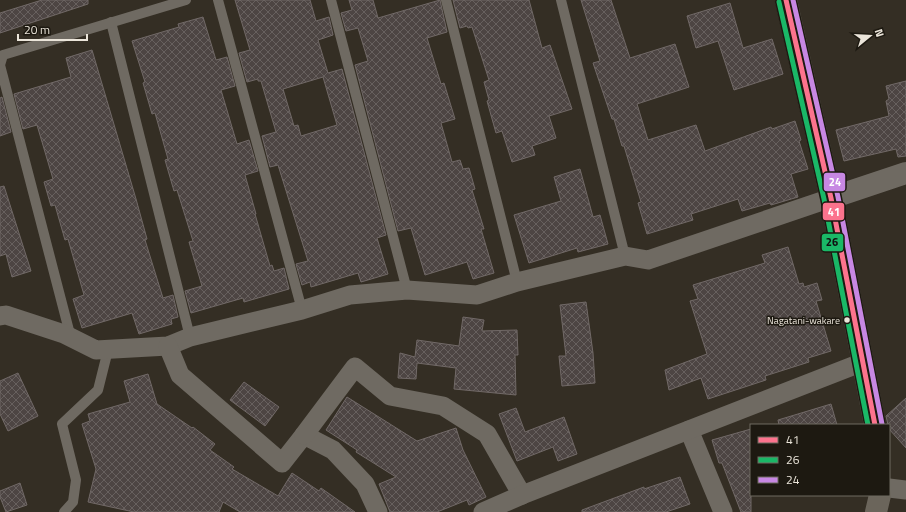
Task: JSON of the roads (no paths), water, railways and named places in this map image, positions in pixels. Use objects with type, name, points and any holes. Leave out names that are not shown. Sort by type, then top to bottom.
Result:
[{"type":"main road","points":[[786,0],[831,198],[875,424]]},
{"type":"main road","points":[[876,512],[880,496]]},
{"type":"street","points":[[0,316],[6,315],[64,334],[96,350],[168,346],[190,337],[302,310],[350,295],[407,290],[476,295],[517,282],[625,256],[648,260],[906,173]]},
{"type":"street","points":[[168,346],[180,376],[282,463],[356,367],[390,396],[444,406],[487,434],[522,495]]},
{"type":"street","points":[[483,512],[522,495],[863,362]]},
{"type":"street","points":[[689,430],[723,512]]},
{"type":"street","points":[[304,435],[333,450],[365,484],[378,512]]},
{"type":"street","points":[[890,488],[906,490]]},
{"type":"lane","points":[[71,338],[0,65],[3,55],[186,0]]},
{"type":"lane","points":[[218,0],[302,310]]},
{"type":"lane","points":[[330,0],[407,290]]},
{"type":"lane","points":[[446,0],[517,282]]},
{"type":"lane","points":[[561,0],[625,256]]},
{"type":"lane","points":[[111,22],[190,337]]},
{"type":"lane","points":[[64,512],[73,502],[76,480],[62,424],[98,390],[108,350]]},
{"type":"place","name":"Nagatani-wakare","points":[[847,320]]}]
